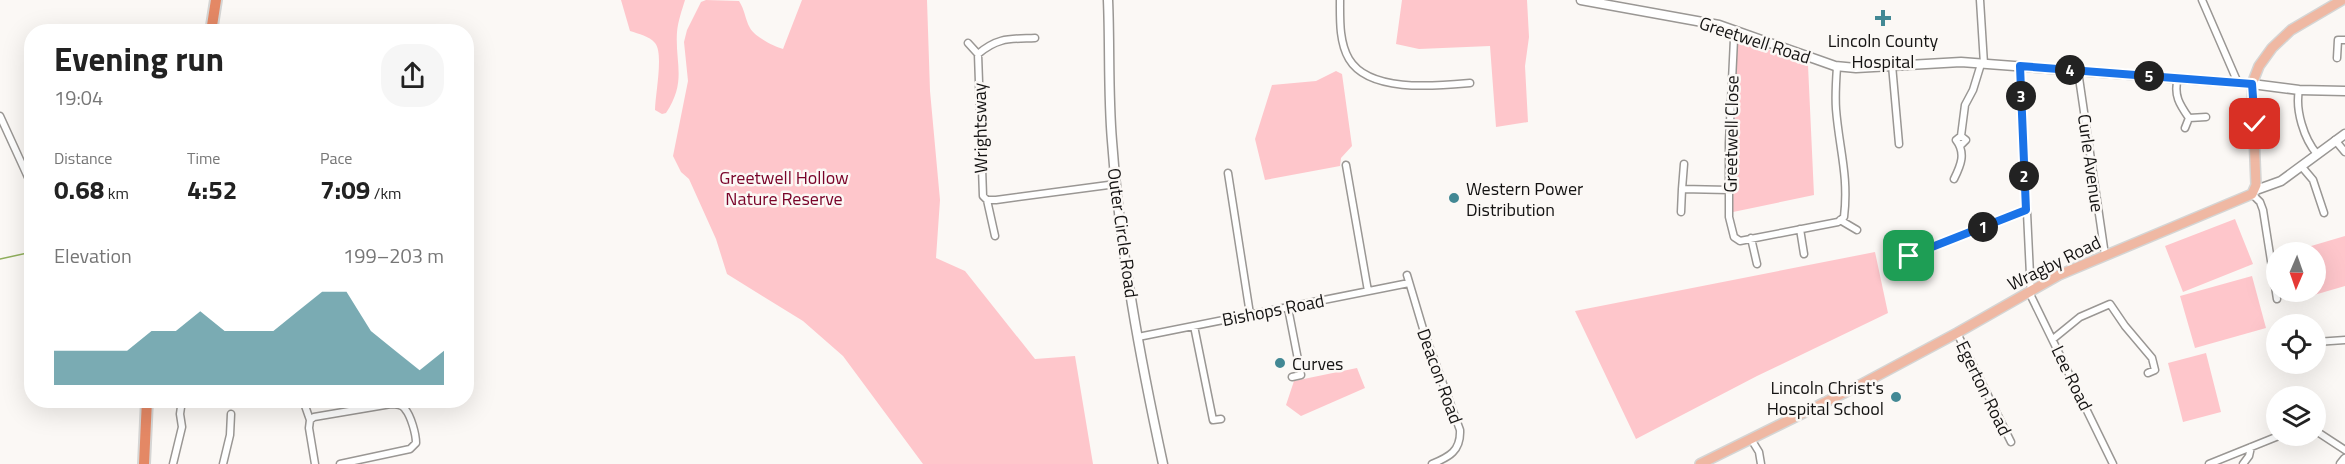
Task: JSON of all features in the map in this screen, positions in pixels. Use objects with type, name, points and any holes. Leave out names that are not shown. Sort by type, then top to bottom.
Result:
[{"type":"highway","points":[[212,24],[216,0]]},
{"type":"highway","points":[[144,464],[147,408]]},
{"type":"main road","points":[[2254,192],[2252,84],[2259,66],[2272,48],[2291,30],[2342,2]]},
{"type":"main road","name":"Wragby Road","points":[[1700,464],[1957,333],[2059,275],[2254,192]]},
{"type":"street","name":"Outer Circle Road","points":[[1108,0],[1111,125],[1116,184],[1138,337],[1163,464]]},
{"type":"street","points":[[1340,0],[1343,46],[1349,60],[1361,72],[1379,80],[1397,84],[1420,86],[1470,83]]},
{"type":"street","name":"Greetwell Road","points":[[1581,0],[1719,25],[1837,67],[1856,68],[1929,62],[1982,64],[2178,78],[2236,79],[2252,84],[2299,90],[2345,91]]},
{"type":"street","points":[[1954,179],[1963,156],[1961,145],[1966,140],[1961,136],[1965,105],[1982,64],[1980,0]]},
{"type":"street","points":[[2202,0],[2236,79]]},
{"type":"street","name":"Greetwell Close","points":[[1740,32],[1734,39],[1729,217],[1734,237],[1740,240],[1752,238]]},
{"type":"street","points":[[968,43],[978,54],[999,40],[1035,38]]},
{"type":"street","points":[[2337,58],[2338,40],[2345,40]]},
{"type":"street","name":"Wrightsway","points":[[978,54],[982,192],[987,200],[995,236]]},
{"type":"street","points":[[1892,65],[1899,144]]},
{"type":"street","points":[[2020,66],[2030,292]]},
{"type":"street","points":[[1837,67],[1836,110],[1845,164],[1846,202],[1842,219]]},
{"type":"street","name":"Curle Avenue","points":[[2078,71],[2105,255]]},
{"type":"street","points":[[2178,78],[2176,84],[2178,102],[2189,118]]},
{"type":"street","points":[[2299,90],[2299,108],[2303,126],[2308,141],[2317,154]]},
{"type":"street","points":[[0,116],[24,168]]},
{"type":"street","points":[[2189,118],[2206,117]]},
{"type":"street","points":[[2185,128],[2189,118]]},
{"type":"street","points":[[2268,242],[2263,210],[2254,192],[2274,184],[2302,167],[2345,134]]},
{"type":"street","points":[[2335,140],[2345,152]]},
{"type":"street","points":[[1682,212],[1684,164]]},
{"type":"street","points":[[1346,165],[1368,291]]},
{"type":"street","points":[[2302,167],[2313,180],[2325,213]]},
{"type":"street","points":[[1228,173],[1250,314]]},
{"type":"street","name":"Wrightsway","points":[[987,200],[1116,184]]},
{"type":"street","points":[[1682,189],[1729,190]]},
{"type":"street","points":[[1908,265],[1909,256],[2026,210]]},
{"type":"street","points":[[1757,264],[1752,238],[1842,219],[1857,230]]},
{"type":"street","points":[[1800,229],[1804,254]]},
{"type":"street","name":"Deacon Road","points":[[1407,275],[1435,364],[1460,430],[1460,443],[1452,454],[1432,464]]},
{"type":"street","name":"Bishops Road","points":[[1138,337],[1409,283]]},
{"type":"street","name":"Lee Road","points":[[2030,292],[2113,464]]},
{"type":"street","points":[[2053,339],[2080,317],[2110,304],[2152,358],[2155,370],[2148,373]]},
{"type":"street","points":[[1288,308],[1301,375],[1292,377]]},
{"type":"street","points":[[1194,326],[1214,420],[1221,419]]},
{"type":"street","name":"Egerton Road","points":[[1957,333],[2011,442]]},
{"type":"street","points":[[2326,341],[2345,340]]},
{"type":"street","points":[[173,464],[182,427],[181,408]]},
{"type":"street","points":[[306,408],[310,420],[309,428],[315,464]]},
{"type":"street","points":[[310,420],[314,417],[367,408]]},
{"type":"street","points":[[340,464],[410,449],[416,443],[416,437],[404,408]]},
{"type":"street","points":[[223,464],[230,435],[231,414]]},
{"type":"street","points":[[2326,438],[2345,450]]},
{"type":"street","points":[[1751,439],[1761,464]]},
{"type":"street","points":[[2209,464],[2266,441]]},
{"type":"street","points":[[2243,464],[2249,456],[2251,447]]},
{"type":"street","points":[[2341,464],[2345,459]]},
{"type":"green space","points":[[621,0],[685,0],[677,32],[678,82],[666,113],[662,114],[655,110],[659,65],[658,48],[650,39],[630,31]]},
{"type":"green space","name":"Greetwell Hollow Nature Reserve","points":[[706,0],[739,1],[752,31],[765,41],[783,49],[802,0],[927,0],[930,91],[940,200],[936,258],[965,271],[1035,359],[1075,356],[1093,464],[923,464],[843,356],[803,321],[727,274],[716,239],[689,179],[681,172],[673,156],[688,81],[684,42],[687,30],[701,2]]},
{"type":"green space","points":[[1402,0],[1527,0],[1529,37],[1525,66],[1528,122],[1496,127],[1490,46],[1419,49],[1396,44]]},
{"type":"green space","points":[[1734,39],[1742,39],[1808,65],[1814,195],[1733,212]]},
{"type":"green space","points":[[1336,71],[1342,74],[1352,146],[1341,158],[1340,166],[1265,180],[1255,139],[1272,85],[1316,81]]},
{"type":"green space","points":[[2235,219],[2253,264],[2183,292],[2165,246]]},
{"type":"green space","points":[[2345,236],[2345,286],[2326,292],[2326,242]]},
{"type":"green space","points":[[1875,252],[1888,313],[1757,376],[1636,439],[1575,311]]},
{"type":"green space","points":[[2252,276],[2266,328],[2195,348],[2180,296]]},
{"type":"green space","points":[[2206,353],[2221,412],[2183,422],[2168,363]]},
{"type":"green space","points":[[1357,368],[1365,388],[1301,416],[1286,405],[1294,381]]},
{"type":"waterway","points":[[0,259],[24,254]]},
{"type":"place","name":"Lincoln County Hospital","points":[[1883,18]]},
{"type":"place","name":"Western Power Distribution","points":[[1454,198]]},
{"type":"place","name":"Curves","points":[[1280,363]]},
{"type":"place","name":"Lincoln Christ's Hospital School","points":[[1896,397]]},
{"type":"route","points":[[1909,256],[2026,210],[2020,66],[2252,84],[2255,124]]}]
